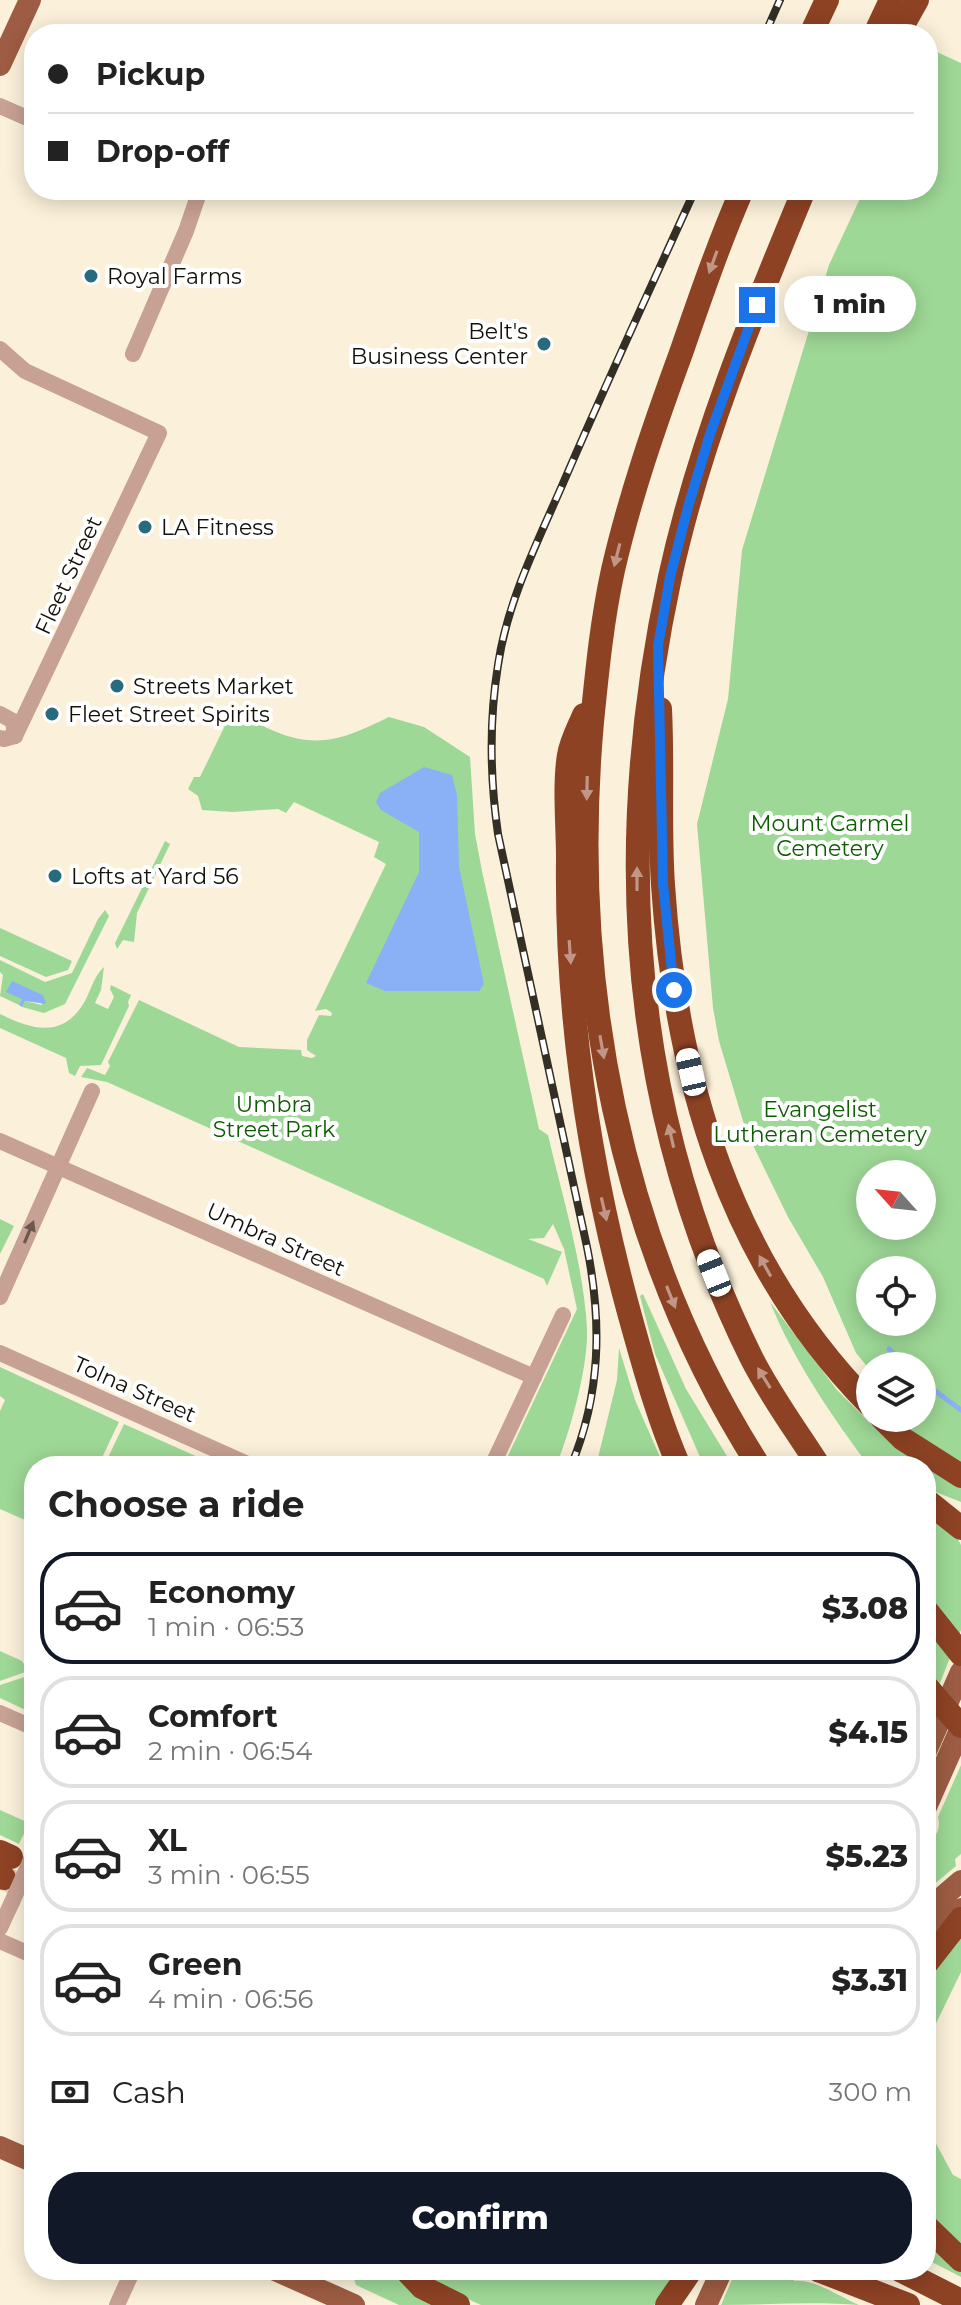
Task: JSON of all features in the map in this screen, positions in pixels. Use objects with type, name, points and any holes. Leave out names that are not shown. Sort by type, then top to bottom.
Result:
[{"type":"highway","points":[[816,24],[827,0]]},
{"type":"highway","points":[[880,24],[891,0]]},
{"type":"highway","points":[[904,24],[917,0]]},
{"type":"highway","points":[[738,200],[636,480],[613,572],[596,683],[588,772],[586,868],[592,976],[612,1105],[631,1180],[657,1264],[679,1318],[708,1380],[752,1456]]},
{"type":"highway","points":[[800,200],[706,449],[670,577],[645,720],[638,790],[637,884],[640,961],[656,1071],[678,1166],[709,1259],[753,1360],[813,1456]]},
{"type":"highway","points":[[775,260],[806,200]]},
{"type":"highway","points":[[658,646],[661,853],[669,959],[679,1020],[709,1142],[745,1229],[774,1281],[809,1336],[856,1389]]},
{"type":"highway","points":[[596,683],[569,754],[567,902],[576,1039],[599,1189],[620,1279],[649,1381],[675,1456]]},
{"type":"highway","points":[[896,1432],[930,1456]]},
{"type":"highway","points":[[936,1460],[961,1476]]},
{"type":"highway","points":[[936,1503],[961,1512]]},
{"type":"highway","points":[[936,1507],[961,1528]]},
{"type":"highway","points":[[936,1623],[961,1654]]},
{"type":"highway","points":[[936,1698],[961,1727]]},
{"type":"highway","points":[[936,1951],[961,1919]]},
{"type":"highway","points":[[936,2236],[961,2260]]},
{"type":"highway","points":[[415,2280],[422,2287],[458,2305]]},
{"type":"highway","points":[[667,2305],[686,2280]]},
{"type":"highway","points":[[844,2280],[908,2305]]},
{"type":"highway","points":[[867,2280],[919,2305]]},
{"type":"highway","points":[[920,2280],[961,2301]]},
{"type":"main road","points":[[0,65],[30,0]]},
{"type":"main road","points":[[936,1728],[961,1672]]},
{"type":"main road","points":[[936,1784],[961,1727]]},
{"type":"main road","points":[[936,1902],[961,1881]]},
{"type":"main road","points":[[936,1930],[961,1909]]},
{"type":"main road","points":[[0,2147],[24,2158]]},
{"type":"main road","points":[[298,2280],[354,2305]]},
{"type":"main road","points":[[682,2305],[691,2280]]},
{"type":"main road","points":[[706,2305],[717,2280]]},
{"type":"street","points":[[0,106],[24,117]]},
{"type":"street","points":[[133,354],[186,231],[190,200]]},
{"type":"street","name":"Fleet Street","points":[[0,349],[25,371],[159,433],[8,737]]},
{"type":"street","points":[[0,714],[13,721],[8,737]]},
{"type":"street","points":[[0,1297],[92,1091]]},
{"type":"street","name":"Umbra Street","points":[[0,1141],[534,1377]]},
{"type":"street","points":[[497,1456],[563,1315]]},
{"type":"street","name":"Tolna Street","points":[[0,1353],[230,1456]]},
{"type":"street","points":[[0,1713],[24,1724]]},
{"type":"street","points":[[0,1928],[12,1902],[10,1863]]},
{"type":"street","points":[[0,1941],[24,1952]]},
{"type":"street","points":[[117,2305],[128,2280]]},
{"type":"green space","name":"Mount Carmel Cemetery","points":[[938,53],[961,63],[961,1466],[914,1432],[936,1432],[936,1352],[856,1353],[823,1277],[788,1217],[746,1131],[719,1041],[713,1008],[697,824],[728,699],[742,550],[829,265],[859,200],[938,200]]},
{"type":"green space","name":"Umbra Street Park","points":[[233,709],[283,734],[314,740],[342,737],[389,717],[424,727],[470,757],[475,834],[482,871],[539,1129],[548,1135],[572,1231],[585,1304],[587,1343],[582,1379],[560,1456],[508,1456],[577,1309],[564,1249],[553,1224],[544,1238],[528,1239],[562,1252],[547,1286],[544,1279],[107,1082],[81,1077],[87,1068],[105,1075],[110,1066],[108,1062],[139,1000],[239,1047],[301,1050],[302,1056],[316,1056],[307,1050],[307,1040],[319,1015],[331,1016],[332,1013],[326,1009],[315,1011],[386,864],[374,857],[379,842],[294,802],[286,813],[278,809],[202,810],[198,796],[188,789],[194,777],[200,777]]},
{"type":"green space","points":[[165,841],[170,844],[137,913],[134,942],[123,940],[117,949],[115,943]]},
{"type":"green space","points":[[105,910],[109,916],[65,1004],[44,1013],[22,1007],[25,1001],[42,1005],[40,994],[12,982],[22,999],[19,1005],[0,996],[3,975],[0,960],[45,982],[72,973]]},
{"type":"green space","points":[[0,928],[72,961],[68,970],[46,977],[0,956]]},
{"type":"green space","points":[[104,967],[101,990],[95,1003],[108,1009],[114,997],[111,985],[131,995],[129,1006],[101,1065],[80,1066],[75,1076],[69,1073],[66,1058],[0,1028],[0,1014],[36,1027],[47,1028],[67,1021],[85,1001]]},
{"type":"green space","points":[[0,1219],[14,1226],[0,1254]]},
{"type":"green space","points":[[643,1294],[686,1389],[727,1456],[700,1456],[655,1354],[640,1296]]},
{"type":"green space","points":[[770,1302],[837,1390],[856,1409],[856,1432],[882,1432],[912,1456],[862,1456],[814,1387]]},
{"type":"green space","points":[[619,1348],[635,1400],[660,1456],[598,1456],[617,1380]]},
{"type":"green space","points":[[0,1367],[119,1422],[103,1456],[24,1456],[24,1520],[0,1509],[0,1411],[5,1400],[0,1396]]},
{"type":"green space","points":[[124,1424],[196,1456],[109,1456]]},
{"type":"green space","points":[[936,1473],[961,1487],[961,1502],[936,1492]]},
{"type":"green space","points":[[936,1520],[956,1536],[961,1545],[961,1630],[936,1693]]},
{"type":"green space","points":[[0,1651],[22,1661],[24,1672],[0,1681]]},
{"type":"green space","points":[[24,1677],[24,1709],[0,1698],[0,1685]]},
{"type":"green space","points":[[961,1765],[961,1854],[955,1859],[956,1866],[936,1883],[936,1834],[938,1817]]},
{"type":"green space","points":[[0,1810],[24,1821],[24,1834],[19,1844],[0,1835]]},
{"type":"green space","points":[[961,1927],[961,1972],[936,2023],[936,1957]]},
{"type":"green space","points":[[936,2144],[953,2175],[961,2179],[961,2252],[936,2228]]},
{"type":"green space","points":[[936,2250],[961,2271],[961,2277],[936,2264]]},
{"type":"green space","points":[[354,2280],[409,2280],[439,2305],[399,2305],[356,2285]]},
{"type":"green space","points":[[432,2280],[669,2280],[654,2305],[481,2305]]},
{"type":"green space","points":[[732,2280],[794,2280],[819,2286],[859,2305],[807,2303],[721,2305]]},
{"type":"water","points":[[424,767],[452,775],[457,795],[459,867],[484,984],[479,991],[385,991],[366,983],[419,872],[419,832],[381,810],[376,802],[380,793]]},
{"type":"water","points":[[12,981],[43,995],[46,1004],[25,1001],[22,1007],[19,1005],[22,999],[6,992]]},
{"type":"waterway","points":[[889,1349],[892,1352]]},
{"type":"waterway","points":[[936,1391],[961,1410]]},
{"type":"tunnel","points":[[4,1878],[24,1887]]},
{"type":"railway","points":[[769,24],[780,0]]},
{"type":"railway","points":[[575,1456],[588,1412],[596,1358],[592,1275],[498,834],[493,792],[493,707],[502,642],[524,575],[690,200]]},
{"type":"place","name":"Royal Farms","points":[[91,276]]},
{"type":"place","name":"Belt's Business Center","points":[[544,344]]},
{"type":"place","name":"LA Fitness","points":[[145,527]]},
{"type":"place","name":"Streets Market","points":[[117,686]]},
{"type":"place","name":"Fleet Street Spirits","points":[[52,714]]},
{"type":"place","name":"Lofts at Yard 56","points":[[55,876]]},
{"type":"route","points":[[674,990],[663,884],[658,646],[670,577],[688,507],[710,434],[757,305]]},
{"type":"park label","name":"Evangelist Lutheran Cemetery","points":[[820,1122]]}]
